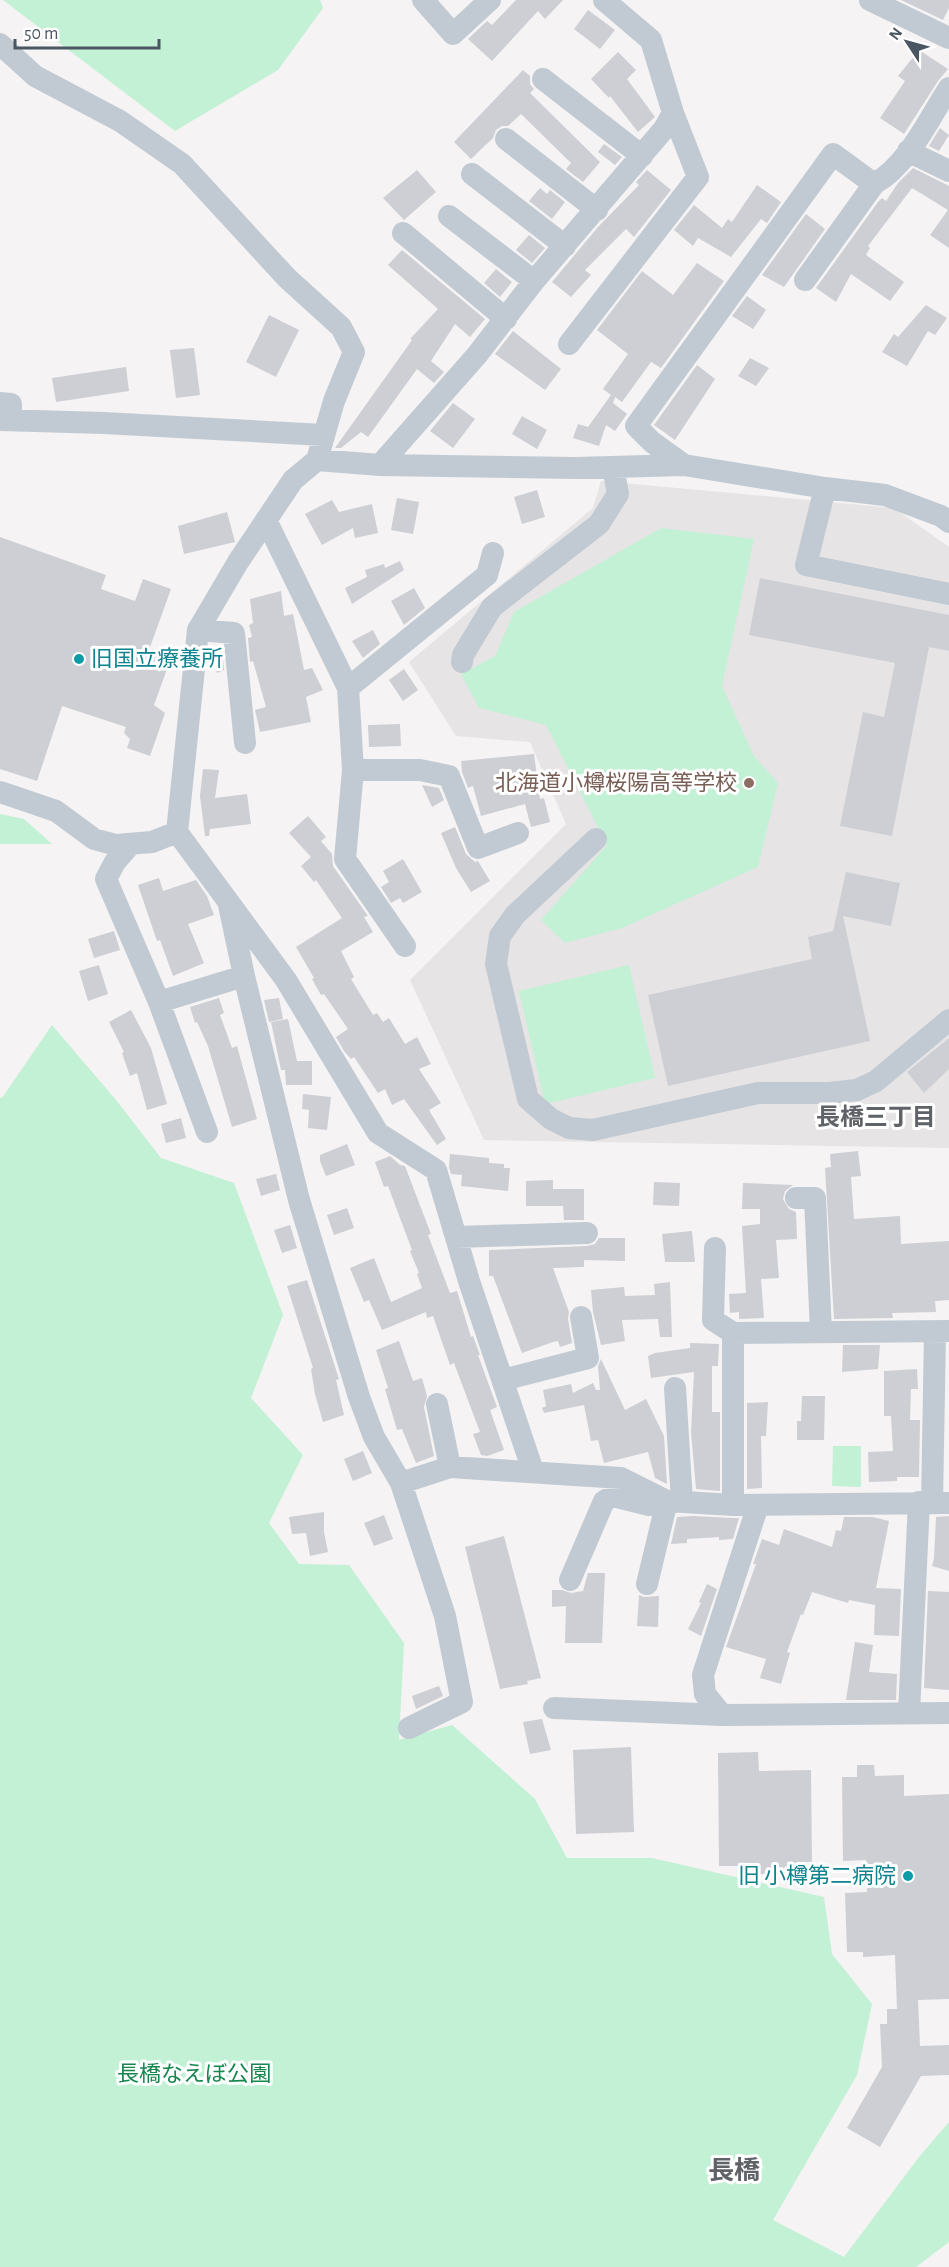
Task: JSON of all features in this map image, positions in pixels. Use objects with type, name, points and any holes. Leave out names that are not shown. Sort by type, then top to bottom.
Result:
[{"type":"street","points":[[423,0],[453,34],[490,0]]},
{"type":"street","points":[[569,345],[698,177],[673,113],[651,40],[604,0]]},
{"type":"street","points":[[870,0],[949,38]]},
{"type":"street","points":[[0,44],[35,76],[120,121],[182,164],[287,278],[341,327],[354,352],[334,401],[317,460],[294,480],[238,561],[198,630],[177,832],[228,898],[286,980],[378,1133],[436,1170],[533,1472]]},
{"type":"street","points":[[543,79],[642,156]]},
{"type":"street","points":[[805,280],[874,184],[886,178],[900,165],[949,88]]},
{"type":"street","points":[[380,465],[477,356],[534,281],[664,129],[673,113]]},
{"type":"street","points":[[506,140],[597,210]]},
{"type":"street","points":[[908,151],[949,171]]},
{"type":"street","points":[[684,465],[652,442],[636,426],[833,154],[874,184]]},
{"type":"street","points":[[472,174],[565,246]]},
{"type":"street","points":[[450,216],[534,281]]},
{"type":"street","points":[[403,233],[506,320]]},
{"type":"street","points":[[4,414],[104,423],[323,435]]},
{"type":"street","points":[[317,460],[380,465],[613,467],[684,465],[825,488],[885,495],[941,516],[949,522]]},
{"type":"street","points":[[462,662],[463,655],[492,607],[599,524],[618,494],[613,467]]},
{"type":"street","points":[[825,488],[806,565],[949,594]]},
{"type":"street","points":[[266,520],[348,688],[352,770],[345,859],[405,946]]},
{"type":"street","points":[[348,688],[487,575],[493,553]]},
{"type":"street","points":[[198,630],[234,633],[245,743]]},
{"type":"street","points":[[352,770],[420,770],[449,776],[478,848],[518,833]]},
{"type":"street","points":[[0,792],[56,811],[94,839],[116,845],[152,843],[177,832]]},
{"type":"street","points":[[596,839],[515,915],[500,936],[496,964],[528,1099],[551,1119],[569,1128],[593,1130],[758,1093],[829,1093],[857,1089],[876,1081],[949,1020]]},
{"type":"street","points":[[130,845],[115,862],[106,879],[159,1002],[207,1132]]},
{"type":"street","points":[[228,898],[244,976],[299,1200],[359,1397],[374,1437],[401,1483],[445,1616],[462,1702],[409,1728]]},
{"type":"street","points":[[159,1002],[244,976]]},
{"type":"street","points":[[796,1198],[814,1198],[821,1332]]},
{"type":"street","points":[[456,1237],[587,1233]]},
{"type":"street","points":[[715,1248],[713,1320],[733,1333],[942,1331],[934,1502],[909,1713]]},
{"type":"street","points":[[503,1380],[588,1358],[581,1317]]},
{"type":"street","points":[[733,1333],[733,1506]]},
{"type":"street","points":[[646,1584],[674,1502],[675,1388]]},
{"type":"street","points":[[437,1404],[450,1467]]},
{"type":"street","points":[[401,1483],[450,1467],[621,1478],[674,1502]]},
{"type":"street","points":[[570,1580],[604,1501],[613,1496],[649,1505],[674,1502],[733,1506],[934,1502]]},
{"type":"street","points":[[722,1715],[705,1694],[703,1675],[758,1505]]},
{"type":"street","points":[[554,1708],[722,1715],[949,1713]]},
{"type":"shaded area","name":"北海道小樽桜陽高等学校","points":[[601,481],[894,508],[949,547],[949,1148],[484,1140],[410,980],[566,824],[530,742],[456,736],[409,662],[593,508]]},
{"type":"green space","points":[[3,0],[320,0],[323,8],[278,70],[175,131]]},
{"type":"green space","points":[[661,528],[754,539],[722,686],[754,756],[778,783],[758,867],[622,928],[565,943],[541,920],[607,845],[546,725],[479,708],[461,674],[495,656],[514,612]]},
{"type":"green space","points":[[0,814],[24,819],[52,844],[0,844]]},
{"type":"green space","points":[[629,965],[655,1078],[545,1104],[519,991]]},
{"type":"green space","name":"長橋なえぼ公園","points":[[52,1025],[116,1100],[161,1158],[234,1183],[283,1315],[251,1398],[303,1455],[269,1523],[299,1564],[349,1565],[404,1643],[399,1740],[452,1725],[535,1799],[567,1858],[652,1858],[824,1897],[832,1954],[872,2004],[857,2075],[773,2220],[844,2257],[919,2157],[949,2122],[949,2242],[916,2267],[0,2267],[0,1097],[2,1098]]},
{"type":"green space","points":[[833,1446],[861,1446],[861,1487],[832,1486]]},
{"type":"building","points":[[516,0],[563,0],[545,19],[538,11],[492,61],[468,39],[487,21],[492,25]]},
{"type":"building","points":[[901,0],[949,0],[949,8],[943,20]]},
{"type":"building","points":[[588,10],[615,30],[600,49],[574,29]]},
{"type":"building","points":[[919,50],[948,69],[904,134],[880,118],[905,81],[898,76]]},
{"type":"building","points":[[618,52],[636,70],[627,79],[655,117],[638,132],[610,96],[609,98],[591,79]]},
{"type":"building","points":[[523,70],[530,76],[530,84],[534,89],[530,93],[600,162],[583,182],[566,169],[571,163],[521,114],[508,126],[502,126],[496,130],[493,138],[471,159],[454,142]]},
{"type":"building","points":[[940,128],[949,135],[939,151],[929,146]]},
{"type":"building","points":[[604,144],[622,157],[615,165],[598,152]]},
{"type":"building","points":[[913,168],[949,186],[949,248],[930,235],[948,210],[912,188],[868,246],[870,248],[866,255],[904,282],[890,301],[851,274],[836,302],[816,288],[878,202],[882,198],[886,201],[898,183]]},
{"type":"building","points":[[417,170],[436,192],[404,220],[383,198]]},
{"type":"building","points":[[647,170],[671,190],[634,237],[626,229],[585,270],[591,275],[571,297],[552,282],[598,227],[639,185],[636,182]]},
{"type":"building","points":[[757,185],[781,202],[767,223],[761,219],[731,257],[698,238],[693,246],[674,230],[694,205],[722,228],[728,219],[732,222]]},
{"type":"building","points":[[540,188],[547,194],[550,190],[565,202],[552,219],[529,201]]},
{"type":"building","points":[[806,214],[825,229],[784,287],[762,275]]},
{"type":"building","points":[[529,235],[545,248],[532,263],[516,250]]},
{"type":"building","points":[[402,250],[485,319],[470,337],[455,324],[431,361],[444,372],[434,383],[417,369],[368,437],[361,432],[341,448],[335,448],[412,340],[410,339],[438,309],[388,265]]},
{"type":"building","points":[[697,263],[724,281],[661,368],[651,362],[622,402],[615,397],[613,403],[627,414],[615,431],[606,425],[599,446],[573,438],[578,424],[588,427],[611,395],[603,389],[628,354],[597,330],[642,271],[673,295]]},
{"type":"building","points":[[496,269],[512,282],[500,297],[484,283]]},
{"type":"building","points":[[747,296],[766,310],[753,329],[732,316]]},
{"type":"building","points":[[926,305],[947,318],[935,335],[928,331],[907,366],[882,352],[894,334],[898,337]]},
{"type":"building","points":[[269,315],[299,330],[276,377],[246,362]]},
{"type":"building","points":[[513,331],[561,369],[545,390],[495,354]]},
{"type":"building","points":[[194,348],[200,395],[176,398],[170,350]]},
{"type":"building","points":[[750,358],[769,368],[756,386],[738,376]]},
{"type":"building","points":[[697,365],[715,379],[675,440],[654,425]]},
{"type":"building","points":[[126,367],[129,391],[56,402],[52,378]]},
{"type":"building","points":[[453,403],[475,419],[453,448],[430,431]]},
{"type":"building","points":[[522,416],[547,430],[537,449],[512,434]]},
{"type":"building","points":[[537,490],[545,517],[522,524],[514,497]]},
{"type":"building","points":[[397,498],[419,502],[413,534],[391,530]]},
{"type":"building","points":[[332,500],[339,512],[372,504],[378,533],[355,538],[353,528],[322,545],[305,514]]},
{"type":"building","points":[[227,512],[235,542],[184,554],[178,526]]},
{"type":"building","name":"旧国立療養所","points":[[0,537],[106,575],[101,589],[135,601],[143,579],[171,589],[149,650],[171,658],[154,705],[165,713],[150,756],[127,748],[130,739],[124,733],[126,727],[62,706],[37,781],[0,769]]},
{"type":"building","points":[[400,561],[404,570],[352,604],[345,588],[367,577],[365,570],[384,564],[385,568]]},
{"type":"building","points":[[760,578],[949,615],[949,651],[929,647],[892,836],[840,826],[863,712],[884,717],[895,663],[749,635]]},
{"type":"building","points":[[414,588],[425,608],[404,625],[391,601]]},
{"type":"building","points":[[281,591],[284,616],[293,614],[304,670],[312,668],[323,690],[306,697],[311,722],[260,732],[255,710],[266,707],[253,661],[250,662],[248,638],[252,637],[249,625],[253,623],[250,599]]},
{"type":"building","points":[[373,630],[380,644],[363,658],[352,641]]},
{"type":"building","points":[[222,646],[224,670],[217,673],[211,647]]},
{"type":"building","points":[[404,669],[418,690],[403,701],[389,680]]},
{"type":"building","points":[[400,724],[401,746],[369,747],[368,725]]},
{"type":"building","points":[[534,754],[540,799],[544,798],[550,822],[531,827],[525,804],[481,816],[473,786],[468,788],[462,772],[461,761]]},
{"type":"building","points":[[203,769],[219,770],[215,798],[247,794],[251,824],[210,829],[209,836],[205,836],[200,796]]},
{"type":"building","points":[[422,785],[439,788],[444,800],[432,807]]},
{"type":"building","points":[[308,816],[326,837],[321,841],[332,854],[333,866],[368,916],[364,917],[373,932],[341,951],[354,977],[351,979],[373,1015],[377,1013],[383,1022],[389,1018],[405,1044],[417,1037],[431,1064],[419,1069],[441,1103],[429,1110],[446,1139],[437,1145],[404,1099],[392,1105],[385,1089],[378,1093],[354,1057],[351,1059],[344,1051],[336,1037],[348,1029],[324,994],[321,995],[296,947],[342,918],[316,880],[314,882],[301,866],[311,857],[289,833]]},
{"type":"building","points":[[455,827],[466,854],[475,862],[478,861],[490,881],[471,892],[456,868],[441,833]]},
{"type":"building","points":[[403,859],[422,892],[403,903],[400,898],[391,903],[381,887],[389,882],[383,871]]},
{"type":"building","points":[[846,872],[900,883],[891,926],[843,916],[870,1041],[668,1086],[648,995],[812,959],[808,937],[833,931]]},
{"type":"building","points":[[159,878],[163,891],[196,880],[207,896],[214,915],[188,924],[204,963],[173,976],[160,940],[157,941],[138,885]]},
{"type":"building","points":[[114,931],[120,950],[94,958],[88,939]]},
{"type":"building","points":[[99,965],[108,994],[88,1001],[79,971]]},
{"type":"building","points":[[219,998],[224,1013],[220,1015],[232,1048],[237,1046],[257,1119],[232,1127],[208,1046],[197,1022],[195,1023],[190,1007]]},
{"type":"building","points":[[279,998],[283,1019],[269,1022],[264,1000]]},
{"type":"building","points":[[131,1010],[151,1048],[167,1104],[147,1110],[137,1073],[130,1076],[122,1053],[124,1052],[109,1022]]},
{"type":"building","points":[[288,1019],[297,1061],[312,1061],[312,1085],[286,1085],[285,1070],[281,1070],[271,1022]]},
{"type":"building","points":[[949,1038],[949,1069],[924,1093],[907,1072]]},
{"type":"building","points":[[303,1094],[331,1097],[327,1130],[308,1128],[309,1110],[302,1109]]},
{"type":"building","points":[[181,1118],[186,1138],[166,1143],[161,1124]]},
{"type":"building","points":[[347,1144],[355,1165],[326,1176],[320,1155]]},
{"type":"building","points":[[858,1151],[861,1176],[851,1177],[854,1219],[900,1216],[901,1244],[949,1241],[949,1300],[935,1301],[936,1312],[892,1313],[893,1318],[834,1319],[825,1168],[831,1167],[830,1154]]},
{"type":"building","points":[[450,1154],[489,1158],[489,1163],[504,1164],[504,1168],[510,1168],[508,1191],[461,1186],[462,1175],[451,1174]]},
{"type":"building","points":[[390,1156],[400,1165],[405,1166],[450,1293],[457,1291],[497,1407],[490,1410],[504,1450],[487,1456],[481,1455],[473,1434],[480,1432],[454,1363],[450,1365],[433,1316],[427,1318],[426,1312],[382,1330],[369,1300],[364,1302],[350,1268],[374,1258],[391,1302],[422,1288],[410,1251],[412,1250],[388,1186],[384,1187],[375,1162]]},
{"type":"building","points":[[276,1174],[280,1190],[261,1196],[256,1179]]},
{"type":"building","points":[[553,1180],[553,1189],[584,1189],[584,1220],[564,1220],[563,1206],[526,1206],[526,1181]]},
{"type":"building","points":[[654,1182],[680,1183],[679,1206],[653,1205]]},
{"type":"building","points":[[743,1183],[793,1185],[785,1191],[783,1199],[789,1209],[796,1212],[797,1239],[776,1240],[779,1278],[761,1279],[764,1318],[739,1319],[739,1312],[730,1313],[729,1294],[746,1293],[742,1226],[760,1224],[760,1209],[742,1209]]},
{"type":"building","points":[[347,1208],[354,1228],[334,1235],[327,1215]]},
{"type":"building","points":[[290,1225],[297,1248],[282,1253],[274,1230]]},
{"type":"building","points":[[692,1231],[695,1262],[665,1262],[662,1234]]},
{"type":"building","points":[[599,1238],[625,1238],[625,1261],[584,1260],[584,1267],[553,1268],[569,1312],[572,1343],[560,1347],[558,1341],[553,1342],[522,1353],[493,1276],[489,1276],[489,1250],[587,1246],[595,1244]]},
{"type":"building","points":[[307,1280],[339,1379],[336,1380],[344,1415],[323,1422],[315,1394],[311,1369],[313,1368],[287,1286]]},
{"type":"building","points":[[670,1282],[672,1337],[660,1337],[658,1319],[622,1320],[625,1341],[601,1345],[593,1312],[591,1290],[624,1287],[625,1296],[655,1295],[654,1284]]},
{"type":"building","points":[[399,1341],[413,1381],[422,1378],[427,1396],[424,1407],[434,1456],[416,1463],[402,1429],[397,1430],[385,1389],[388,1388],[376,1350]]},
{"type":"building","points":[[690,1343],[719,1344],[718,1366],[712,1366],[712,1412],[720,1412],[720,1491],[696,1489],[691,1432],[694,1372],[651,1378],[648,1356],[690,1348]]},
{"type":"building","points":[[843,1345],[880,1345],[878,1369],[842,1372]]},
{"type":"building","points":[[601,1359],[625,1410],[646,1399],[664,1436],[667,1484],[655,1478],[648,1452],[604,1463],[598,1440],[591,1441],[584,1405],[544,1413],[542,1408],[546,1406],[543,1390],[571,1384],[573,1393],[593,1383],[596,1390],[600,1390],[598,1366]]},
{"type":"building","points":[[917,1369],[918,1389],[911,1389],[910,1420],[920,1420],[919,1477],[897,1477],[897,1481],[869,1482],[868,1452],[893,1451],[891,1416],[884,1416],[884,1371]]},
{"type":"building","points":[[802,1396],[825,1396],[824,1440],[797,1440],[797,1421],[801,1421]]},
{"type":"building","points":[[768,1402],[766,1436],[761,1436],[762,1488],[747,1489],[747,1403]]},
{"type":"building","points":[[363,1451],[372,1473],[353,1481],[344,1459]]},
{"type":"building","points":[[324,1512],[324,1532],[328,1552],[310,1556],[306,1533],[292,1534],[289,1517]]},
{"type":"building","points":[[384,1515],[393,1539],[374,1546],[364,1523]]},
{"type":"building","points":[[949,1516],[949,1571],[932,1566],[936,1517]]},
{"type":"building","points":[[677,1517],[739,1518],[733,1539],[719,1540],[719,1537],[687,1539],[687,1543],[671,1544]]},
{"type":"building","points":[[844,1517],[873,1517],[889,1521],[876,1588],[901,1589],[899,1636],[874,1635],[875,1605],[849,1600],[848,1603],[812,1592],[787,1652],[790,1653],[781,1684],[760,1678],[766,1659],[726,1647],[756,1564],[753,1564],[762,1539],[779,1545],[784,1529],[832,1547],[836,1530],[841,1531]]},
{"type":"building","points":[[504,1536],[541,1678],[527,1681],[528,1684],[500,1689],[465,1547]]},
{"type":"building","points":[[588,1573],[605,1573],[602,1643],[565,1643],[566,1606],[552,1607],[552,1590],[571,1593],[583,1591]]},
{"type":"building","points":[[707,1584],[717,1589],[701,1636],[688,1629],[701,1603],[699,1602]]},
{"type":"building","points":[[928,1591],[949,1592],[949,1690],[924,1688]]},
{"type":"building","points":[[639,1595],[659,1596],[658,1627],[637,1626]]},
{"type":"building","points":[[855,1642],[873,1645],[869,1672],[897,1674],[896,1700],[846,1700]]},
{"type":"building","points":[[439,1686],[443,1696],[416,1709],[412,1696]]},
{"type":"building","points":[[542,1719],[551,1750],[530,1754],[523,1722]]},
{"type":"building","points":[[631,1747],[634,1832],[576,1834],[573,1750]]},
{"type":"building","points":[[758,1752],[759,1771],[811,1770],[812,1862],[804,1862],[805,1876],[777,1877],[778,1874],[760,1874],[760,1866],[719,1866],[718,1753]]},
{"type":"building","name":"旧 小樽第二病院","points":[[857,1765],[874,1765],[875,1776],[904,1775],[904,1796],[949,1794],[949,1999],[918,2000],[920,2046],[949,2045],[949,2075],[921,2076],[880,2147],[847,2128],[882,2067],[880,2024],[887,2024],[887,2009],[897,2009],[895,1955],[863,1957],[863,1952],[847,1952],[845,1893],[867,1892],[866,1860],[843,1861],[842,1777],[857,1777]]},
{"type":"place","name":"旧国立療養所","points":[[79,659]]},
{"type":"place","name":"北海道小樽桜陽高等学校","points":[[749,783]]},
{"type":"place","name":"旧 小樽第二病院","points":[[908,1876]]},
{"type":"district","name":"長橋三丁目","points":[[876,1118]]},
{"type":"district","name":"長橋","points":[[734,2171]]}]
